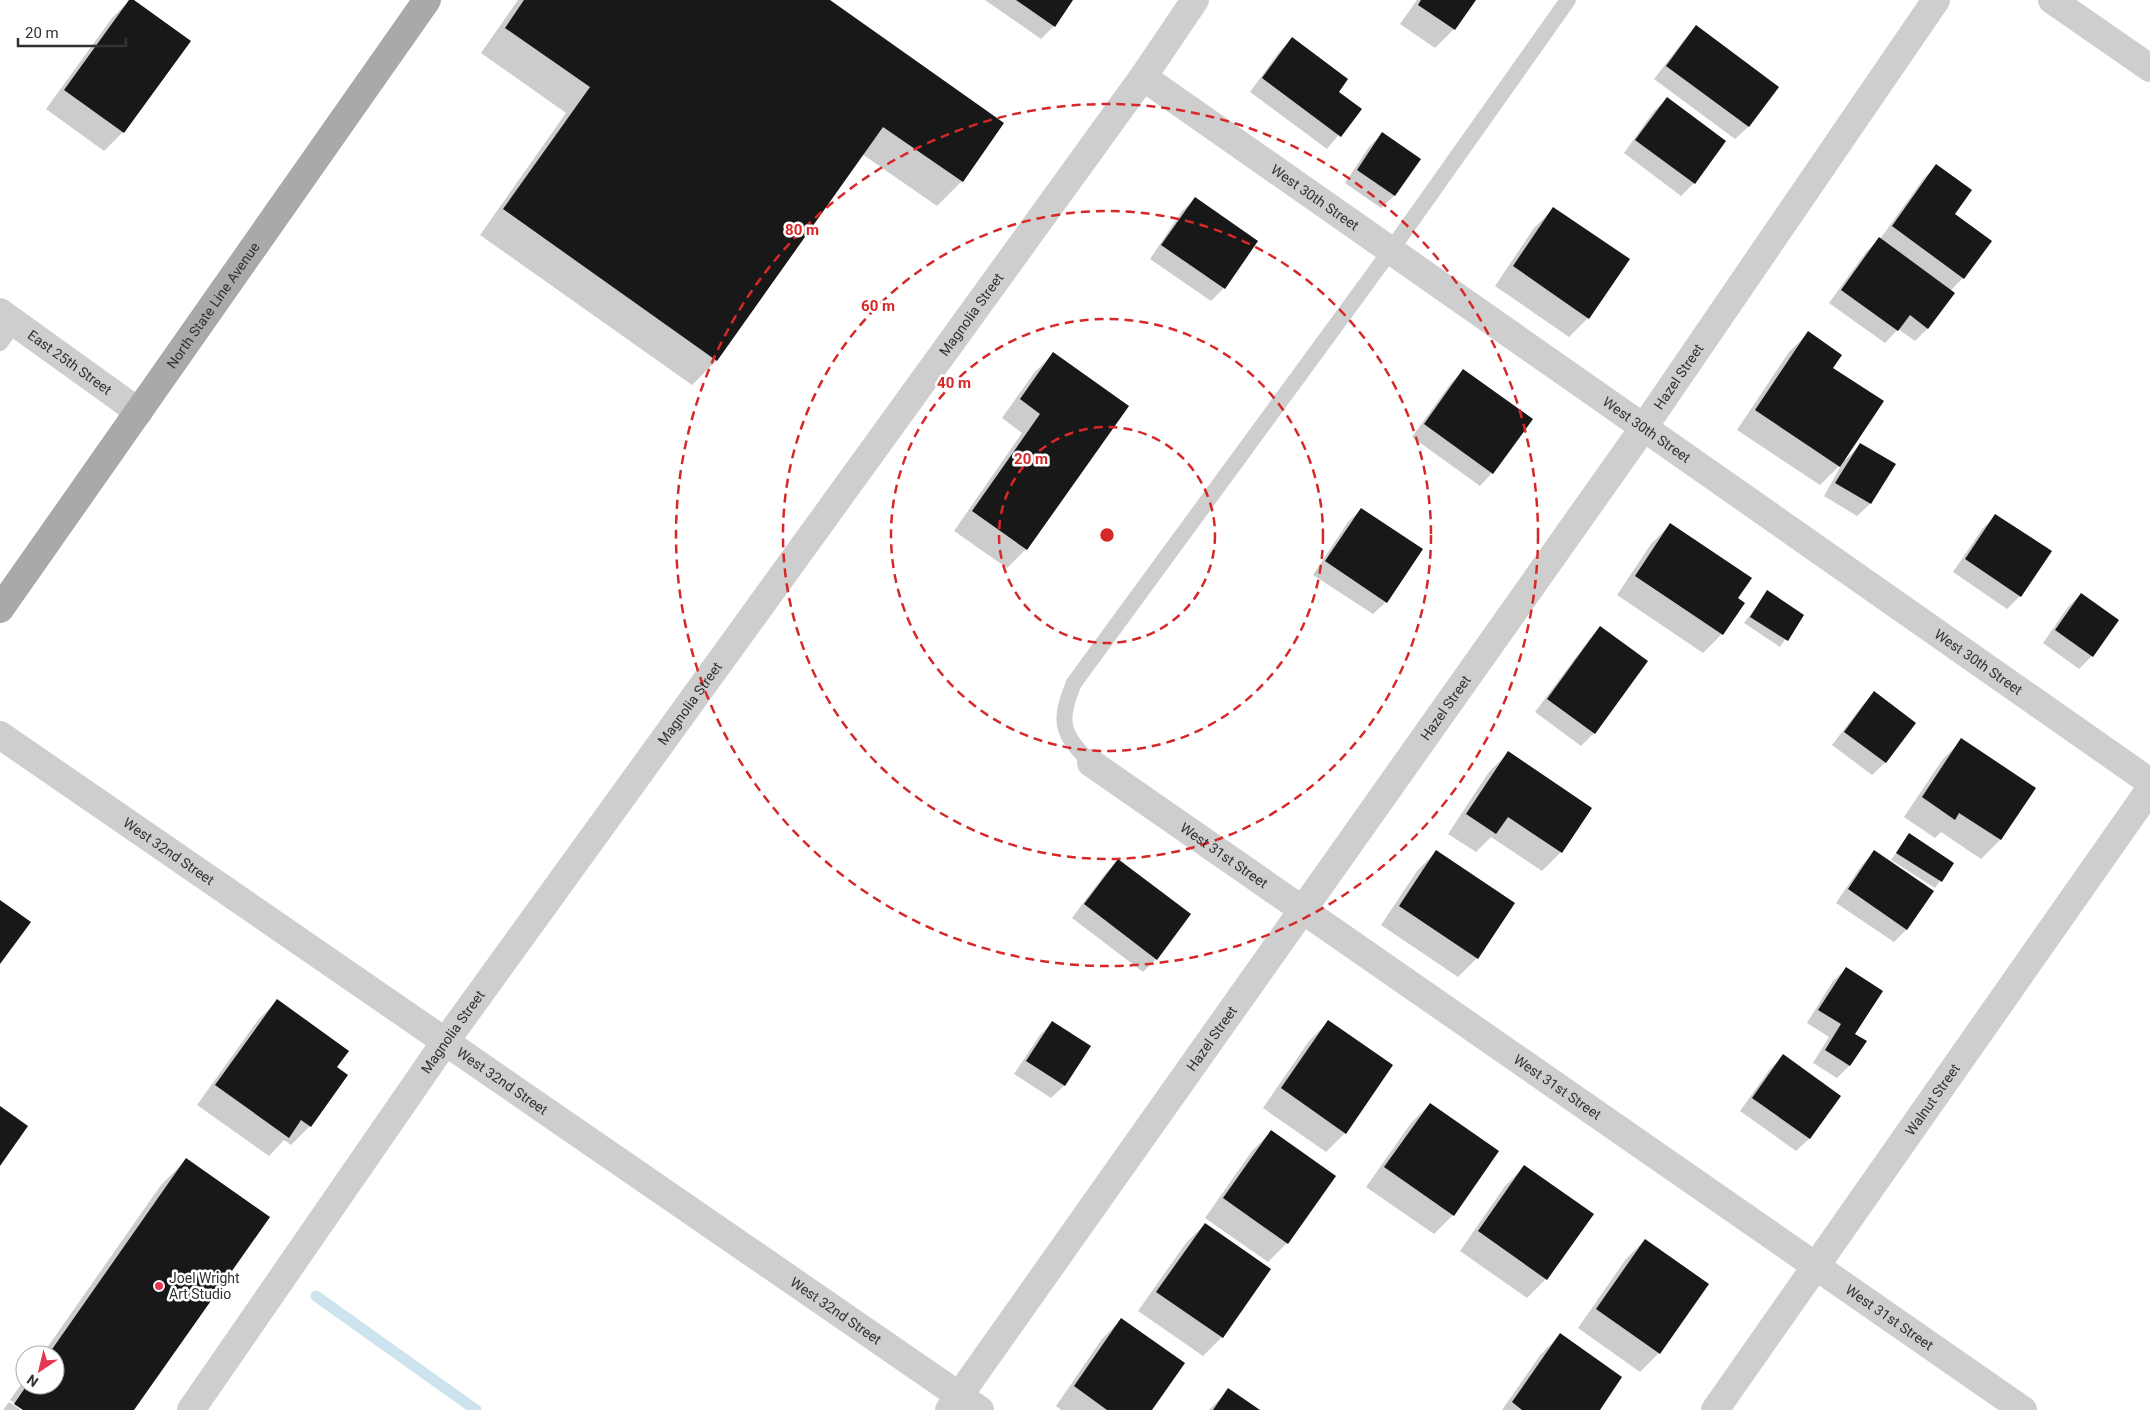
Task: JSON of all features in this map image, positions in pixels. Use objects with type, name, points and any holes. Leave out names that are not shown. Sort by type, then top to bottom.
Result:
[{"type":"main road","name":"North State Line Avenue","points":[[4,594],[139,412],[427,0]]},
{"type":"street","name":"Magnolia Street","points":[[191,1410],[445,1042],[1143,77],[1195,0]]},
{"type":"street","name":"Hazel Street","points":[[963,1405],[1300,911],[1644,427],[1936,0]]},
{"type":"street","points":[[2052,0],[2150,68]]},
{"type":"street","name":"West 30th Street","points":[[1143,77],[2150,782]]},
{"type":"street","name":"East 25th Street","points":[[5,326],[139,412]]},
{"type":"street","name":"West 32nd Street","points":[[0,735],[445,1042],[963,1405]]},
{"type":"street","name":"West 31st Street","points":[[1091,764],[1300,911],[1816,1264],[2023,1410]]},
{"type":"street","name":"Walnut Street","points":[[1715,1410],[2150,789]]},
{"type":"lane","points":[[1091,764],[1074,746],[1064,724],[1064,707],[1074,683],[1390,250],[1568,0]]},
{"type":"building","points":[[129,0],[134,0],[191,41],[124,133],[64,90]]},
{"type":"building","points":[[524,0],[830,0],[1004,123],[963,182],[883,127],[717,361],[503,209],[590,87],[505,28]]},
{"type":"building","points":[[1016,0],[1073,0],[1055,27]]},
{"type":"building","points":[[1421,0],[1476,0],[1455,30],[1418,5]]},
{"type":"building","points":[[1696,25],[1779,87],[1749,127],[1666,66]]},
{"type":"building","points":[[1292,37],[1348,79],[1339,92],[1362,109],[1341,137],[1262,78]]},
{"type":"building","points":[[1667,97],[1726,141],[1695,184],[1635,140]]},
{"type":"building","points":[[1382,132],[1421,159],[1395,196],[1357,170]]},
{"type":"building","points":[[1936,164],[1972,190],[1955,214],[1992,241],[1964,279],[1892,226]]},
{"type":"building","points":[[1195,197],[1258,241],[1225,289],[1161,245]]},
{"type":"building","points":[[1553,207],[1630,259],[1589,319],[1513,266]]},
{"type":"building","points":[[1879,237],[1955,293],[1928,329],[1910,315],[1898,331],[1841,290]]},
{"type":"building","points":[[1808,331],[1842,355],[1833,368],[1884,401],[1840,467],[1755,410]]},
{"type":"building","points":[[1053,352],[1129,406],[1027,550],[972,511],[1040,414],[1020,399]]},
{"type":"building","points":[[1463,369],[1533,419],[1493,474],[1424,424]]},
{"type":"building","points":[[1860,443],[1896,464],[1871,504],[1835,483]]},
{"type":"building","points":[[1361,508],[1423,549],[1387,603],[1325,561]]},
{"type":"building","points":[[1995,514],[2052,551],[2021,597],[1965,559]]},
{"type":"building","points":[[1670,523],[1752,578],[1738,598],[1745,603],[1723,635],[1635,576]]},
{"type":"building","points":[[1767,590],[1804,615],[1788,641],[1750,617]]},
{"type":"building","points":[[2081,593],[2119,620],[2093,657],[2055,630]]},
{"type":"building","points":[[1600,626],[1648,661],[1595,734],[1547,699]]},
{"type":"building","points":[[1874,691],[1916,723],[1886,763],[1844,732]]},
{"type":"building","points":[[1961,738],[2036,788],[2001,840],[1959,813],[1955,820],[1922,797]]},
{"type":"building","points":[[1508,751],[1592,808],[1562,853],[1508,817],[1496,834],[1466,814]]},
{"type":"building","points":[[1909,833],[1954,863],[1942,882],[1896,853]]},
{"type":"building","points":[[1436,850],[1515,903],[1478,959],[1399,906]]},
{"type":"building","points":[[1874,850],[1934,891],[1907,930],[1848,889]]},
{"type":"building","points":[[1118,859],[1191,914],[1157,960],[1084,904]]},
{"type":"building","points":[[0,900],[31,922],[0,964]]},
{"type":"building","points":[[1846,967],[1883,991],[1855,1034],[1867,1041],[1850,1066],[1825,1050],[1841,1024],[1818,1010]]},
{"type":"building","points":[[277,999],[349,1051],[337,1067],[348,1075],[311,1127],[301,1120],[289,1138],[215,1085]]},
{"type":"building","points":[[1328,1020],[1393,1065],[1346,1134],[1281,1088]]},
{"type":"building","points":[[1052,1021],[1091,1046],[1065,1086],[1026,1061]]},
{"type":"building","points":[[1783,1054],[1841,1096],[1810,1139],[1752,1098]]},
{"type":"building","points":[[1430,1103],[1499,1151],[1454,1216],[1384,1167]]},
{"type":"building","points":[[0,1106],[28,1126],[0,1166]]},
{"type":"building","points":[[1271,1130],[1336,1176],[1288,1244],[1223,1198]]},
{"type":"building","name":"Joel Wright Art Studio","points":[[186,1158],[270,1217],[134,1410],[23,1410],[14,1404],[20,1395],[65,1395],[65,1345],[55,1345]]},
{"type":"building","points":[[1524,1165],[1594,1214],[1547,1280],[1478,1231]]},
{"type":"building","points":[[1205,1223],[1271,1269],[1223,1338],[1156,1292]]},
{"type":"building","points":[[1645,1239],[1709,1284],[1660,1354],[1596,1309]]},
{"type":"building","points":[[1121,1318],[1185,1363],[1152,1410],[1107,1410],[1074,1386]]},
{"type":"building","points":[[1560,1333],[1622,1377],[1600,1410],[1522,1410],[1512,1402]]},
{"type":"building","points":[[1228,1388],[1260,1410],[1213,1410]]},
{"type":"waterway","points":[[316,1296],[476,1410]]},
{"type":"place","name":"Joel Wright Art Studio","points":[[159,1286]]}]
